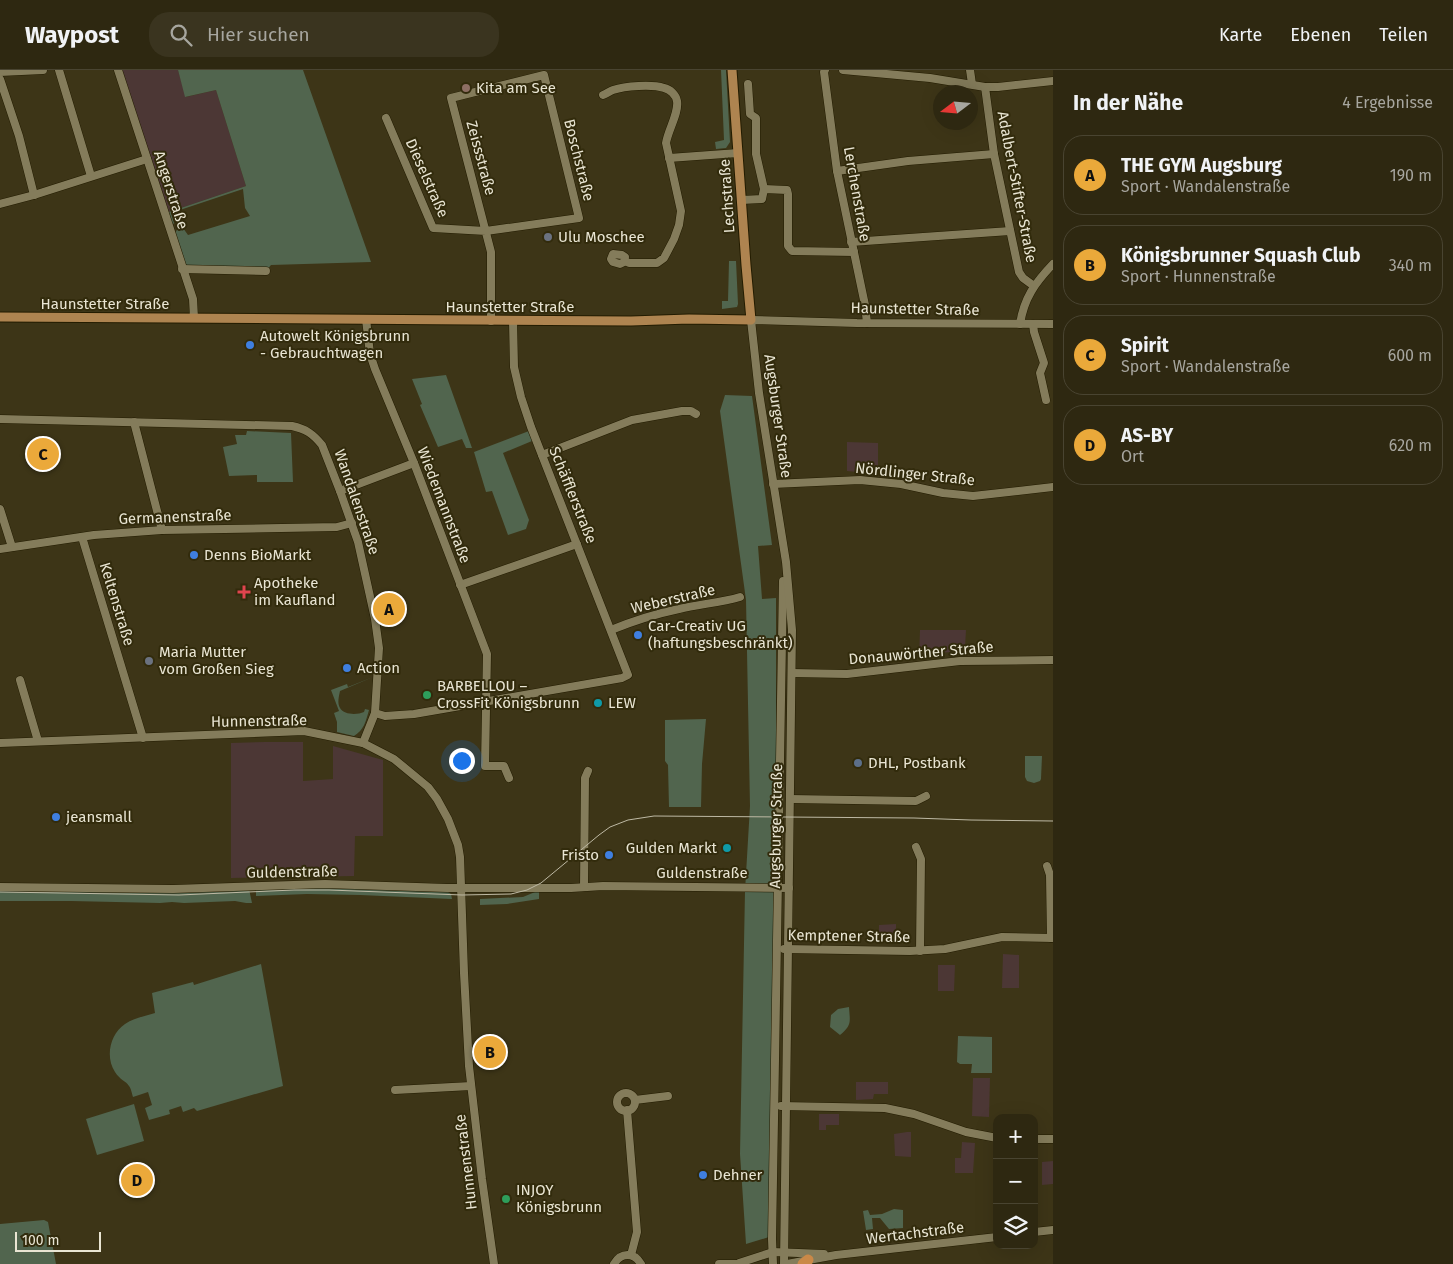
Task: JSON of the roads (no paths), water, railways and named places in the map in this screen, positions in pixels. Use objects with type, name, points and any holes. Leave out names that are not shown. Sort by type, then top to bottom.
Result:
[{"type":"main road","name":"Lechstraße","points":[[732,70],[751,320]]},
{"type":"main road","name":"Haunstetter Straße","points":[[0,317],[513,321],[751,320]]},
{"type":"street","points":[[0,72],[43,70]]},
{"type":"street","points":[[59,70],[92,176]]},
{"type":"street","name":"Angerstraße","points":[[118,70],[193,299],[194,318]]},
{"type":"street","name":"Lerchenstraße","points":[[825,70],[837,172],[865,305],[866,323]]},
{"type":"street","points":[[843,70],[922,77],[985,87],[1053,82]]},
{"type":"street","points":[[970,70],[972,84]]},
{"type":"street","name":"Boschstraße","points":[[486,231],[579,218],[544,75]]},
{"type":"street","name":"Zeissstraße","points":[[491,320],[490,252],[450,98],[544,75]]},
{"type":"street","points":[[0,78],[19,136],[34,195]]},
{"type":"street","points":[[741,200],[762,199],[764,189],[756,154],[756,118],[750,114],[748,84]]},
{"type":"street","points":[[603,96],[613,90],[626,87],[664,88],[672,92],[676,97],[677,108],[666,143],[681,211],[679,225],[664,258],[657,263],[629,263],[624,260]]},
{"type":"street","name":"Adalbert-Stifter-Straße","points":[[985,87],[994,154],[1019,272],[1023,278],[1034,286]]},
{"type":"street","name":"Dieselstraße","points":[[386,118],[433,228],[486,231]]},
{"type":"street","points":[[669,158],[738,154]]},
{"type":"street","points":[[837,172],[908,161],[994,154]]},
{"type":"street","points":[[0,204],[147,159]]},
{"type":"street","points":[[764,189],[787,190],[788,246],[792,251],[854,252]]},
{"type":"street","points":[[851,242],[1010,231]]},
{"type":"street","points":[[1020,324],[1026,301],[1034,286],[1053,264]]},
{"type":"street","points":[[182,269],[266,271]]},
{"type":"street","name":"Wiedemannstraße","points":[[366,320],[370,354],[487,654],[485,766],[504,766],[508,778]]},
{"type":"street","name":"Haunstetter Straße","points":[[751,320],[1053,324]]},
{"type":"street","name":"Augsburger Straße","points":[[751,320],[758,390],[774,484],[790,599],[792,637],[785,1106],[785,1264]]},
{"type":"street","name":"Schäfflerstraße","points":[[486,702],[622,678],[628,675],[529,423],[514,367],[513,321]]},
{"type":"street","points":[[1033,324],[1044,363],[1040,373],[1046,400]]},
{"type":"street","points":[[542,455],[632,420],[691,410],[696,414]]},
{"type":"street","name":"Wandalenstraße","points":[[0,419],[292,426],[308,431],[315,436],[322,445],[352,523],[366,576],[376,626],[379,648],[375,713],[363,744]]},
{"type":"street","points":[[134,422],[162,530]]},
{"type":"street","points":[[340,491],[414,463]]},
{"type":"street","name":"Nördlinger Straße","points":[[774,484],[860,480],[901,484],[943,493],[973,496],[1053,487]]},
{"type":"street","points":[[0,509],[12,547]]},
{"type":"street","name":"Germanenstraße","points":[[0,549],[82,536],[162,530],[337,526],[352,523]]},
{"type":"street","name":"Keltenstraße","points":[[82,536],[143,738]]},
{"type":"street","points":[[460,585],[577,544]]},
{"type":"street","name":"Augsburger Straße","points":[[773,1264],[783,546]]},
{"type":"street","name":"Weberstraße","points":[[611,630],[661,613],[699,605],[726,602],[740,597]]},
{"type":"street","name":"Donauwörther Straße","points":[[792,673],[847,674],[960,661],[1053,660]]},
{"type":"street","points":[[20,680],[38,741]]},
{"type":"street","points":[[375,713],[393,716],[486,702]]},
{"type":"street","name":"Hunnenstraße","points":[[0,743],[304,731],[363,744],[394,759],[428,787],[448,818],[458,845],[460,857],[466,1027],[471,1086],[494,1264]]},
{"type":"street","points":[[584,887],[585,778],[588,771]]},
{"type":"street","points":[[790,799],[916,801],[926,796]]},
{"type":"street","name":"Kemptener Straße","points":[[916,847],[921,859],[920,951]]},
{"type":"street","name":"Kemptener Straße","points":[[777,949],[920,951],[945,949],[1002,938],[1052,938],[1050,874],[1047,866]]},
{"type":"street","name":"Guldenstraße","points":[[0,886],[173,889],[325,884],[462,888],[789,888]]},
{"type":"street","points":[[395,1090],[471,1086]]},
{"type":"street","points":[[624,1093],[630,1093],[635,1100],[634,1106],[630,1110],[622,1109],[618,1105],[619,1096],[624,1093]]},
{"type":"street","points":[[635,1100],[668,1096]]},
{"type":"street","points":[[774,1106],[885,1108],[914,1114],[966,1132],[993,1137]]},
{"type":"street","points":[[614,1264],[621,1256],[639,1260],[628,1110]]},
{"type":"street","points":[[1038,1139],[1053,1139]]},
{"type":"street","points":[[1038,1232],[1053,1230]]},
{"type":"street","name":"Wertachstraße","points":[[785,1264],[806,1262],[836,1255],[993,1237]]},
{"type":"street","points":[[719,1264],[742,1264],[772,1252],[784,1252]]},
{"type":"street","name":"Wertachstraße","points":[[784,1252],[836,1255]]},
{"type":"tram line","points":[[0,892],[179,895],[329,890],[462,895],[511,894],[527,890],[541,883],[610,827],[628,820],[654,816],[1053,821]]},
{"type":"place","name":"Kita am See","points":[[466,88]]},
{"type":"place","name":"Ulu Moschee","points":[[548,237]]},
{"type":"place","name":"Autowelt Königsbrunn - Gebrauchtwagen","points":[[250,345]]},
{"type":"place","name":"Spirit","points":[[43,454]]},
{"type":"place","name":"Denns BioMarkt","points":[[194,555]]},
{"type":"place","name":"Apotheke im Kaufland","points":[[244,592]]},
{"type":"place","name":"THE GYM Augsburg","points":[[389,609]]},
{"type":"place","name":"Car-Creativ UG (haftungsbeschränkt)","points":[[638,635]]},
{"type":"place","name":"Maria Mutter vom Großen Sieg","points":[[149,661]]},
{"type":"place","name":"Action","points":[[347,668]]},
{"type":"place","name":"BARBELLOU – CrossFit Königsbrunn","points":[[427,695]]},
{"type":"place","name":"LEW","points":[[598,703]]},
{"type":"place","name":"DHL, Postbank","points":[[858,763]]},
{"type":"place","name":"jeansmall","points":[[56,817]]},
{"type":"place","name":"Gulden Markt","points":[[727,848]]},
{"type":"place","name":"Fristo","points":[[609,855]]},
{"type":"place","name":"Königsbrunner Squash Club","points":[[490,1052]]},
{"type":"place","name":"Dehner","points":[[703,1175]]},
{"type":"place","name":"AS-BY","points":[[137,1180]]},
{"type":"place","name":"INJOY Königsbrunn","points":[[506,1199]]}]
